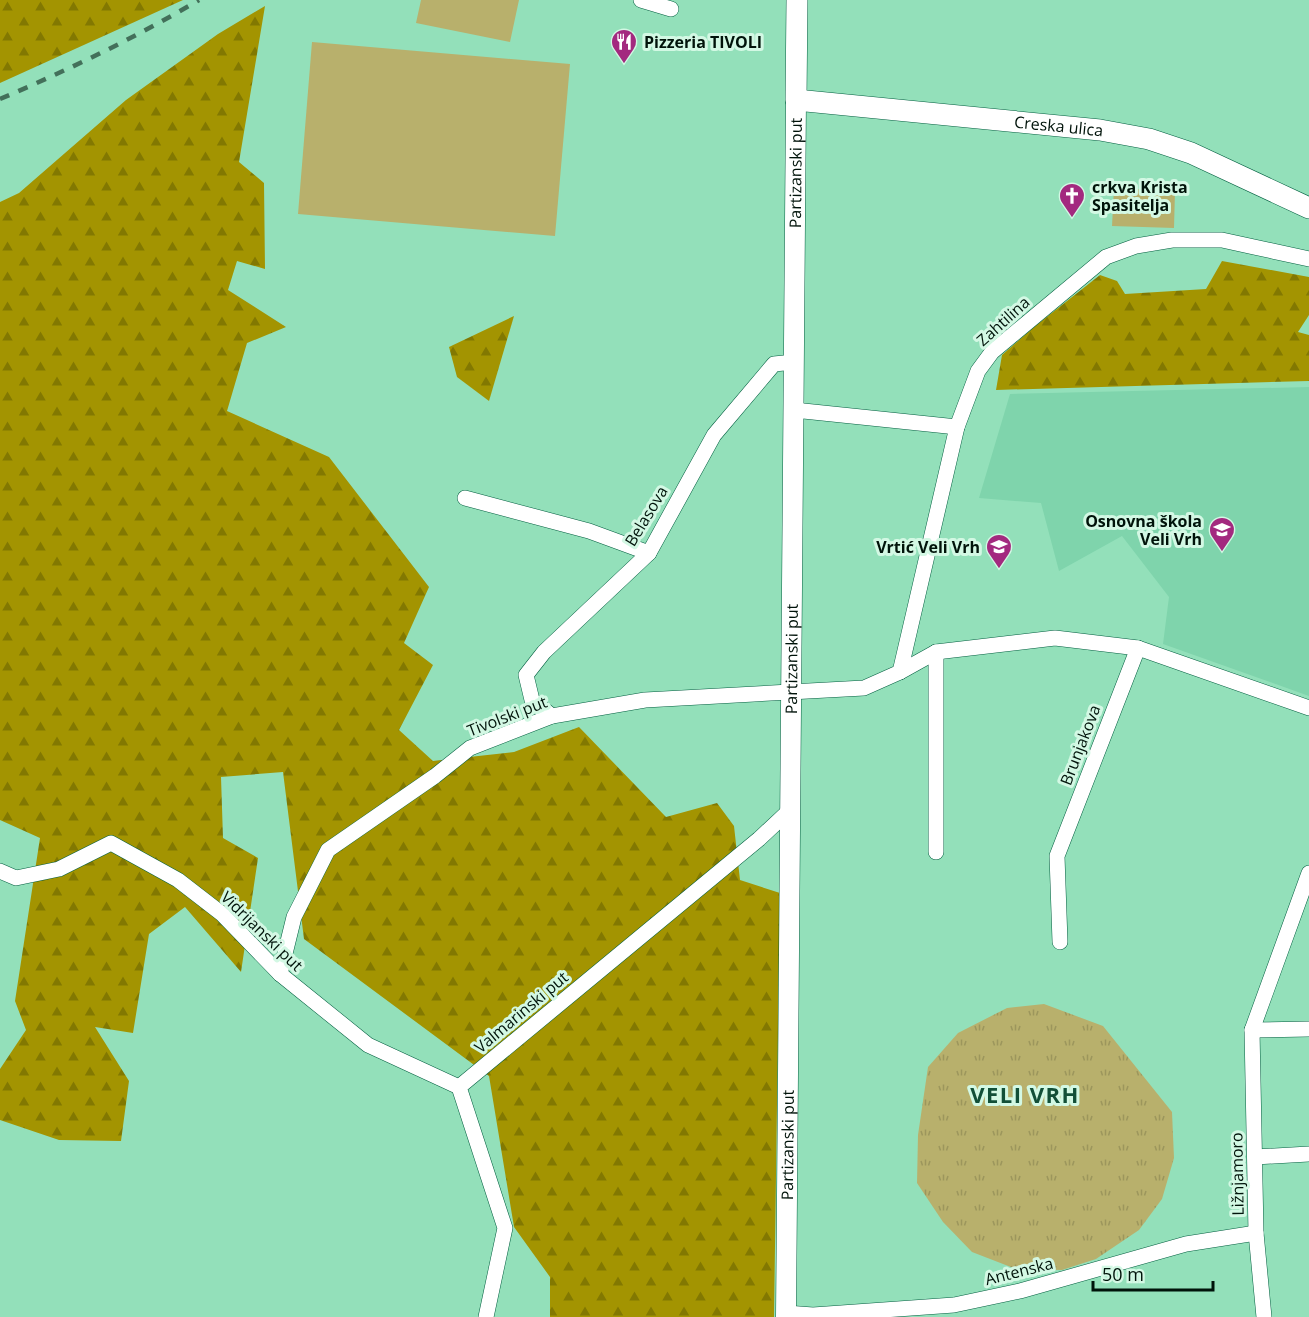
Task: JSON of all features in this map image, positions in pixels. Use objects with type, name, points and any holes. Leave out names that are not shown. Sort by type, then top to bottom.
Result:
[{"type":"main road","name":"Partizanski put","points":[[796,100],[797,0]]},
{"type":"main road","name":"Creska ulica","points":[[796,100],[1100,130],[1149,139],[1191,153],[1309,208]]},
{"type":"street","points":[[641,0],[671,9]]},
{"type":"street","name":"Partizanski put","points":[[786,1315],[796,100]]},
{"type":"street","name":"Zahtilina","points":[[900,672],[957,427],[978,371],[992,352],[1106,257],[1136,246],[1172,240],[1204,239],[1245,244],[1309,259]]},
{"type":"street","name":"Belasova","points":[[552,716],[532,700],[526,675],[544,652],[649,553],[714,435],[774,364],[794,362]]},
{"type":"street","points":[[794,410],[957,427]]},
{"type":"street","points":[[465,498],[589,531],[649,553]]},
{"type":"street","points":[[791,693],[864,688],[936,652],[1055,638],[1138,648],[1309,708]]},
{"type":"street","name":"Brunjakova","points":[[1060,942],[1057,856],[1138,648]]},
{"type":"street","points":[[936,652],[936,852]]},
{"type":"street","name":"Tivolski put","points":[[280,974],[294,917],[328,850],[435,776],[470,748],[552,716],[645,700],[791,693]]},
{"type":"street","name":"Valmarinski put","points":[[459,1087],[759,839],[790,810]]},
{"type":"street","name":"Vidrijanski put","points":[[0,872],[16,878],[59,869],[111,843],[178,880],[222,914],[280,974],[368,1045],[459,1087]]},
{"type":"street","points":[[1309,873],[1252,1030],[1309,1029]]},
{"type":"street","name":"Ližnjamoro","points":[[1252,1030],[1256,1233],[1264,1317]]},
{"type":"street","points":[[459,1087],[505,1228],[486,1317]]},
{"type":"street","points":[[1254,1157],[1309,1154]]},
{"type":"street","name":"Antenska","points":[[786,1315],[954,1305],[1020,1291],[1186,1244],[1256,1233]]},
{"type":"shaded area","name":"Osnovna škola Veli Vrh","points":[[1309,387],[1309,696],[1163,644],[1169,597],[1122,536],[1059,571],[1041,503],[979,498],[1010,394]]},
{"type":"green space","points":[[0,0],[183,0],[0,83]]},
{"type":"green space","points":[[421,0],[519,0],[510,42],[416,23]]},
{"type":"green space","points":[[265,6],[239,162],[264,183],[265,269],[237,261],[228,290],[286,327],[247,343],[227,411],[329,457],[429,587],[404,643],[433,665],[399,730],[433,761],[514,752],[579,727],[666,817],[717,803],[734,826],[740,880],[780,893],[774,1317],[550,1317],[550,1277],[514,1227],[489,1076],[304,939],[283,772],[221,777],[223,838],[258,858],[241,972],[185,907],[149,934],[133,1033],[95,1027],[129,1081],[121,1141],[59,1140],[0,1120],[0,1069],[26,1030],[15,1001],[40,838],[0,820],[0,202],[19,193],[126,100],[218,34]]},
{"type":"green space","points":[[312,42],[570,64],[555,236],[298,214]]},
{"type":"green space","points":[[1114,188],[1175,191],[1174,228],[1112,226]]},
{"type":"green space","points":[[1222,261],[1309,277],[1309,315],[1298,332],[1309,335],[1309,381],[996,390],[1002,355],[1100,275],[1117,281],[1125,294],[1206,289]]},
{"type":"green space","points":[[514,316],[489,401],[457,377],[449,347]]},
{"type":"green space","points":[[1044,1004],[1103,1026],[1172,1112],[1174,1158],[1162,1199],[1139,1230],[1096,1259],[1062,1270],[1016,1269],[972,1252],[943,1222],[917,1183],[918,1135],[928,1067],[958,1033],[1007,1008]]},
{"type":"railway","points":[[0,99],[101,53],[199,0]]},
{"type":"place","name":"Pizzeria TIVOLI","points":[[624,65]]},
{"type":"place","name":"crkva Krista Spasitelja","points":[[1072,219]]},
{"type":"place","name":"Osnovna škola Veli Vrh","points":[[1222,553]]},
{"type":"place","name":"Vrtić Veli Vrh","points":[[999,570]]},
{"type":"district","name":"VELI VRH","points":[[1025,1094]]}]
